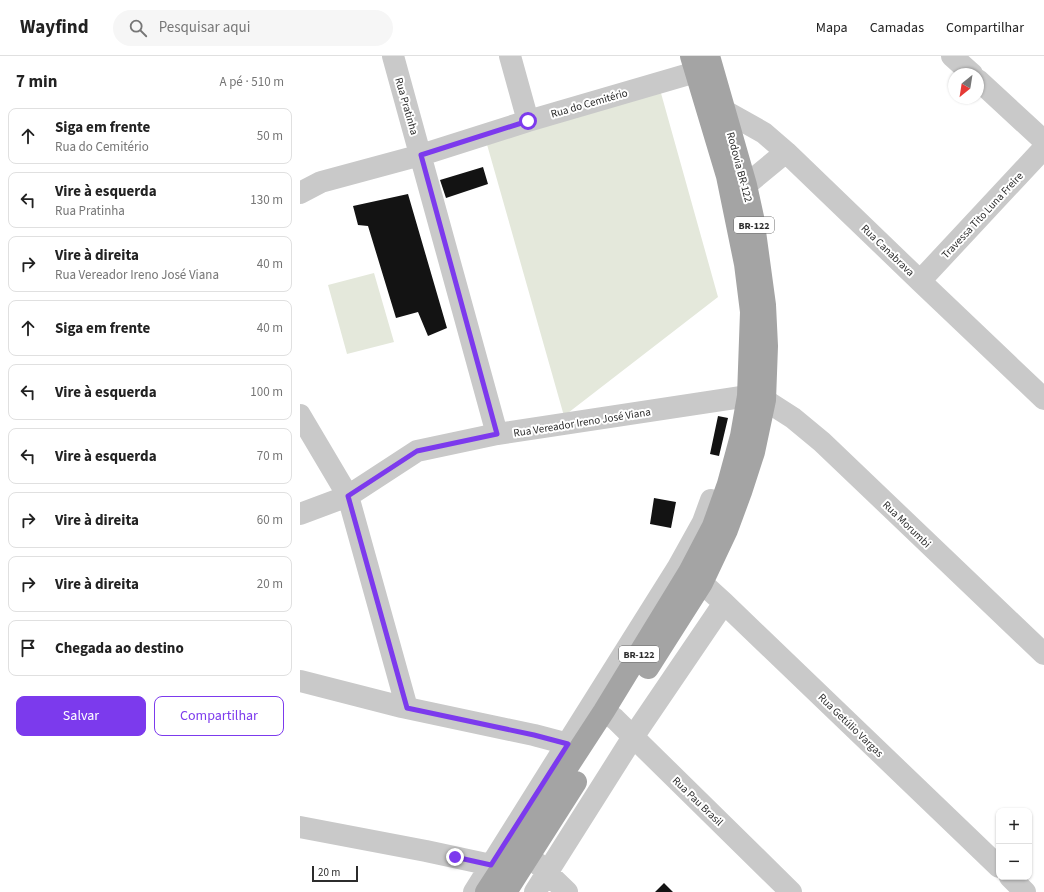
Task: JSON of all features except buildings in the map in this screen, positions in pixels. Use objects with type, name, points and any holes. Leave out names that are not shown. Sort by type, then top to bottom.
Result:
[{"type":"main road","name":"Rodovia BR-122","points":[[699,61],[725,111],[746,185],[753,216],[765,305],[767,346],[751,398]]},
{"type":"main road","name":"Rodovia BR-122","points":[[699,61],[727,176],[745,264],[751,312],[751,398]]},
{"type":"main road","name":"BR-122","points":[[486,892],[702,584],[727,530],[742,492],[754,452],[751,398]]},
{"type":"main road","name":"BR-122","points":[[506,892],[529,856],[610,715],[713,526],[728,484],[751,398]]},
{"type":"street","name":"Rua Pratinha","points":[[393,56],[497,434]]},
{"type":"street","points":[[510,56],[528,121]]},
{"type":"street","points":[[952,56],[965,68]]},
{"type":"street","name":"Rua do Cemitério","points":[[300,193],[321,182],[421,155],[528,121],[699,61]]},
{"type":"street","points":[[984,86],[1044,141]]},
{"type":"street","name":"Rua Canabrava","points":[[725,111],[764,133],[786,152],[920,282],[1044,399]]},
{"type":"street","name":"Travessa Tito Luna Freire","points":[[920,282],[1044,148]]},
{"type":"street","points":[[746,185],[786,152]]},
{"type":"street","points":[[474,892],[678,567],[703,522],[723,466],[751,398]]},
{"type":"street","name":"Rua Vereador Ireno José Viana","points":[[348,496],[417,451],[497,434],[751,398]]},
{"type":"street","name":"Rua Morumbi","points":[[751,398],[793,418],[822,442],[1044,654]]},
{"type":"street","points":[[300,416],[348,496],[407,708]]},
{"type":"street","points":[[300,514],[348,496]]},
{"type":"street","name":"Rua Getúlio Vargas","points":[[702,584],[724,603],[996,864]]},
{"type":"street","points":[[535,892],[546,872],[633,737],[724,603]]},
{"type":"street","points":[[300,681],[407,708],[534,735],[568,744]]},
{"type":"street","name":"Rua Pau Brasil","points":[[610,715],[791,892]]},
{"type":"street","points":[[300,827],[491,865]]},
{"type":"street","points":[[529,856],[567,892]]},
{"type":"street","points":[[1013,880],[1025,892]]},
{"type":"shaded area","points":[[659,86],[718,297],[564,416],[486,141]]},
{"type":"shaded area","points":[[374,273],[394,342],[347,354],[328,285]]},
{"type":"route","points":[[455,857],[491,865],[568,744],[534,735],[407,708],[348,496],[417,451],[497,434],[421,155],[528,121]]}]
